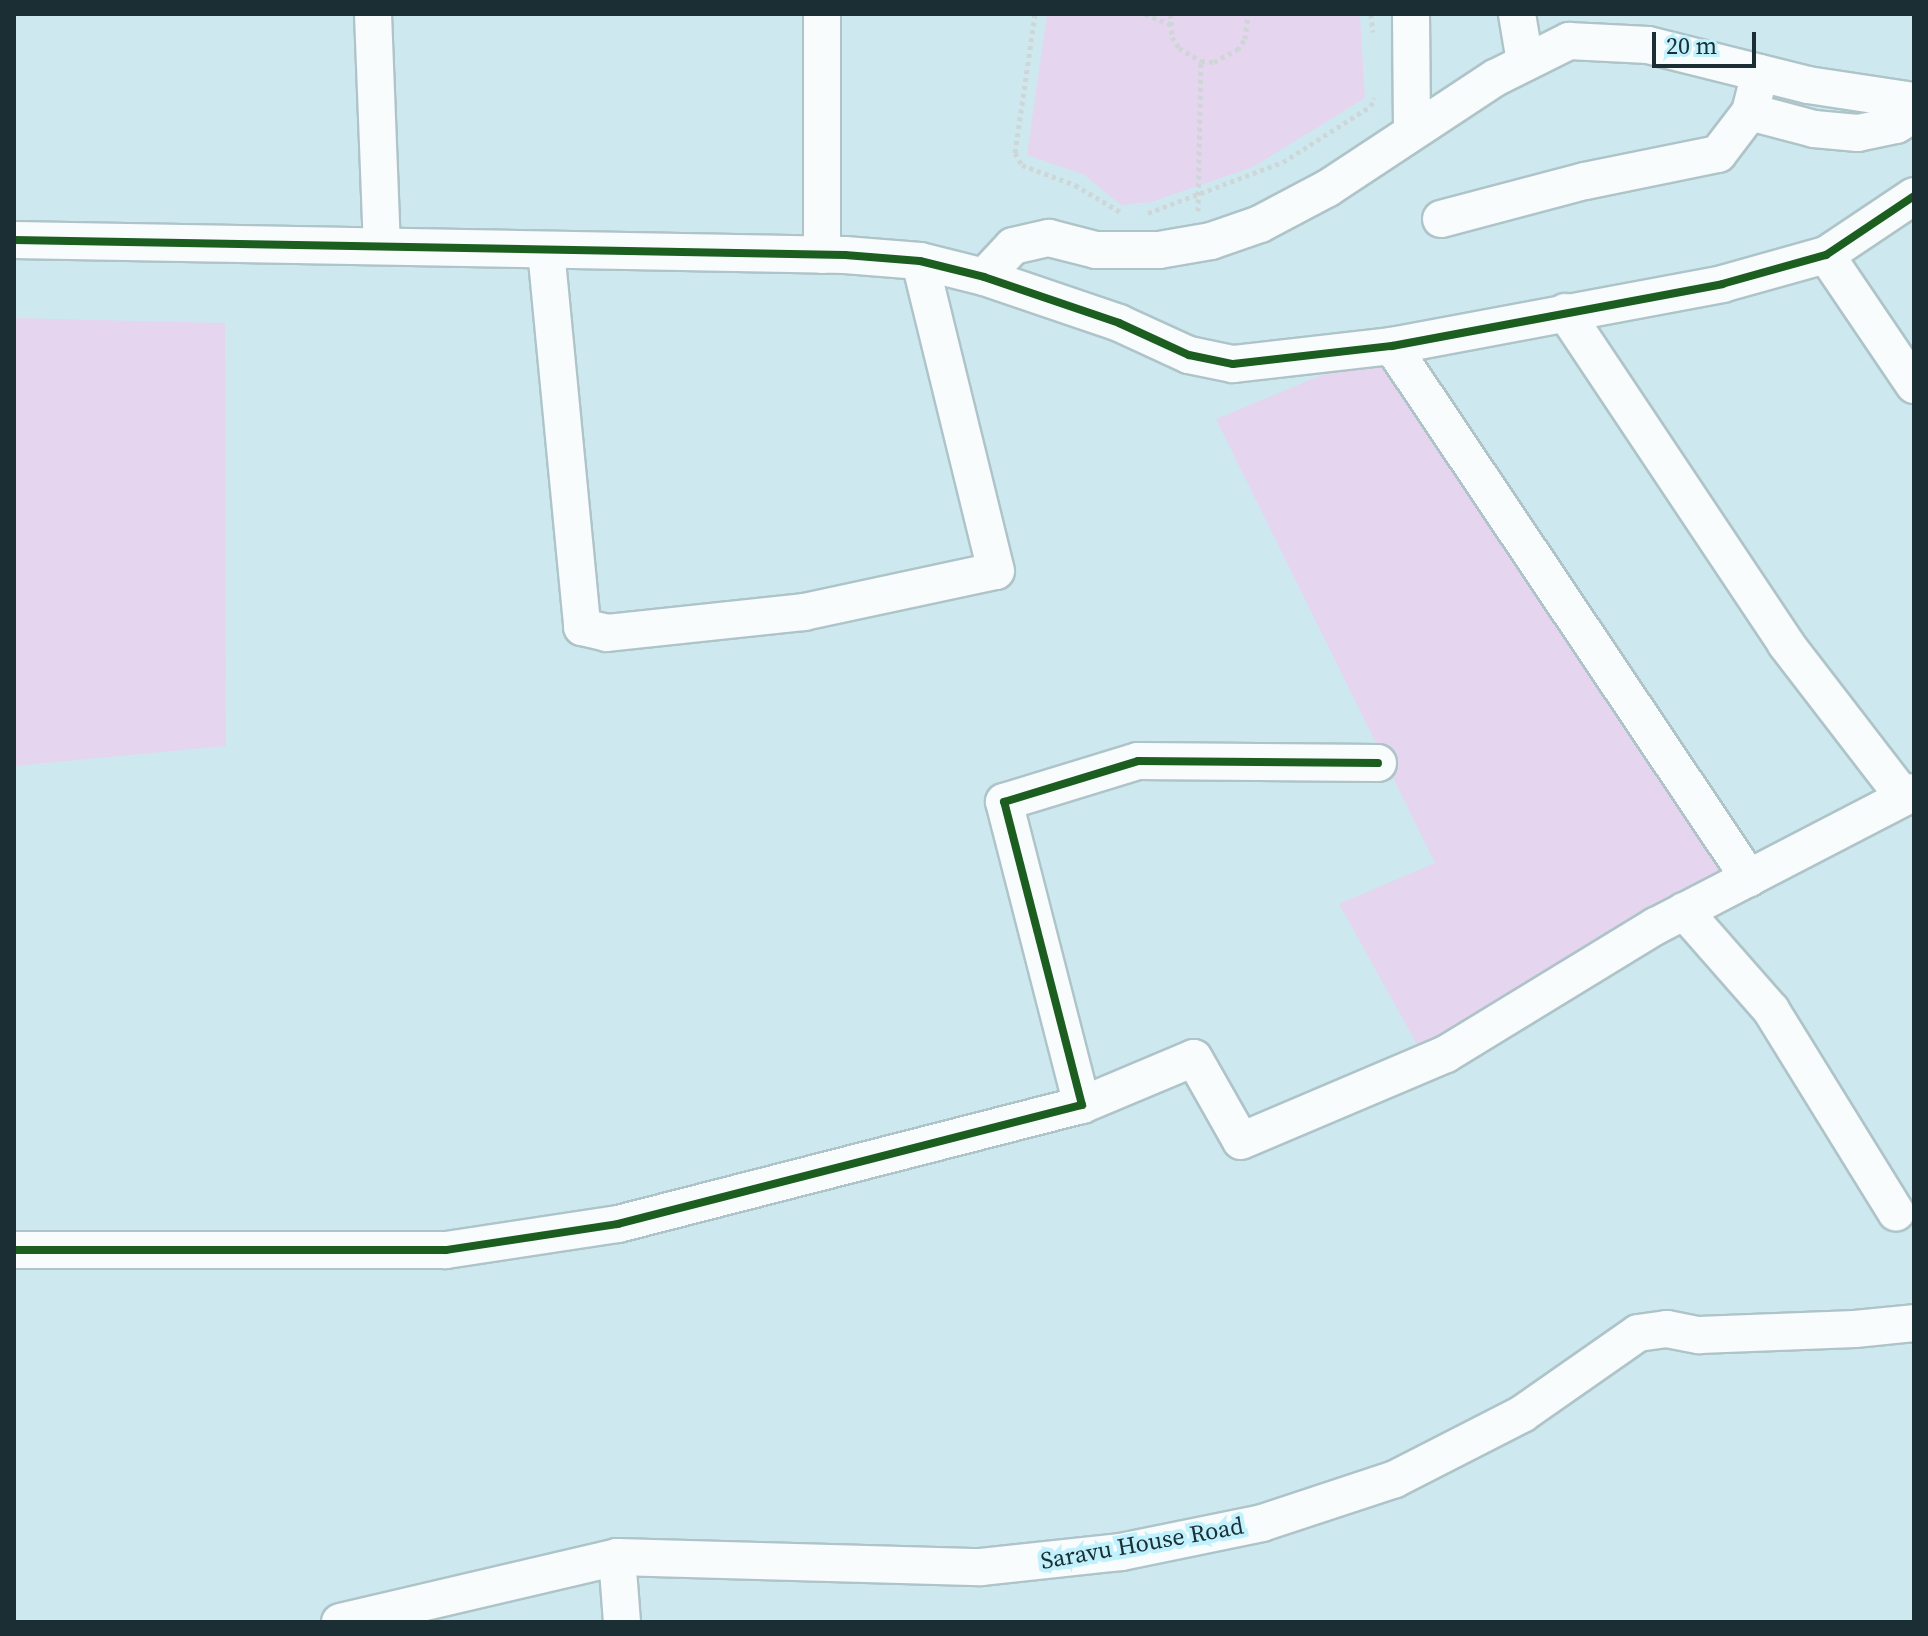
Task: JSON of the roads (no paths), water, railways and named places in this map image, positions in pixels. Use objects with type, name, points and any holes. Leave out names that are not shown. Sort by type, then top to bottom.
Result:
[{"type":"street","points":[[373,14],[382,246]]},
{"type":"street","points":[[822,14],[822,255]]},
{"type":"street","points":[[1411,14],[1412,131]]},
{"type":"street","points":[[1517,14],[1525,62]]},
{"type":"street","points":[[984,277],[1013,246],[1049,238],[1096,250],[1197,244],[1260,224],[1328,188],[1412,131],[1525,62],[1569,41],[1651,30],[1760,73],[1914,101]]},
{"type":"street","points":[[1441,219],[1585,181],[1718,154],[1750,112],[1760,73]]},
{"type":"street","points":[[1750,112],[1814,129],[1858,133],[1896,125],[1914,114]]},
{"type":"street","points":[[14,240],[822,255],[920,261],[984,277],[1040,296],[1189,355],[1233,364],[1392,346],[1722,284],[1826,255],[1914,196]]},
{"type":"street","points":[[546,250],[582,627],[607,633],[804,612],[996,571],[920,261]]},
{"type":"street","points":[[1040,296],[1068,263],[1096,250]]},
{"type":"street","points":[[1826,255],[1914,385]]},
{"type":"street","points":[[14,1250],[446,1250],[618,1224],[1082,1105],[1194,1058],[1241,1141],[1446,1054],[1684,911],[1909,794],[1786,644],[1565,312]]},
{"type":"street","points":[[1392,346],[1749,878]]},
{"type":"street","points":[[1082,1105],[1004,802],[1138,761],[1378,763]]},
{"type":"street","points":[[1684,911],[1771,1010],[1896,1212]]},
{"type":"street","name":"Saravu House Road","points":[[340,1622],[617,1557],[981,1567],[1121,1552],[1262,1523],[1395,1479],[1522,1414],[1638,1333],[1667,1329],[1699,1335],[1855,1329],[1914,1323]]},
{"type":"street","points":[[617,1557],[622,1622]]}]
